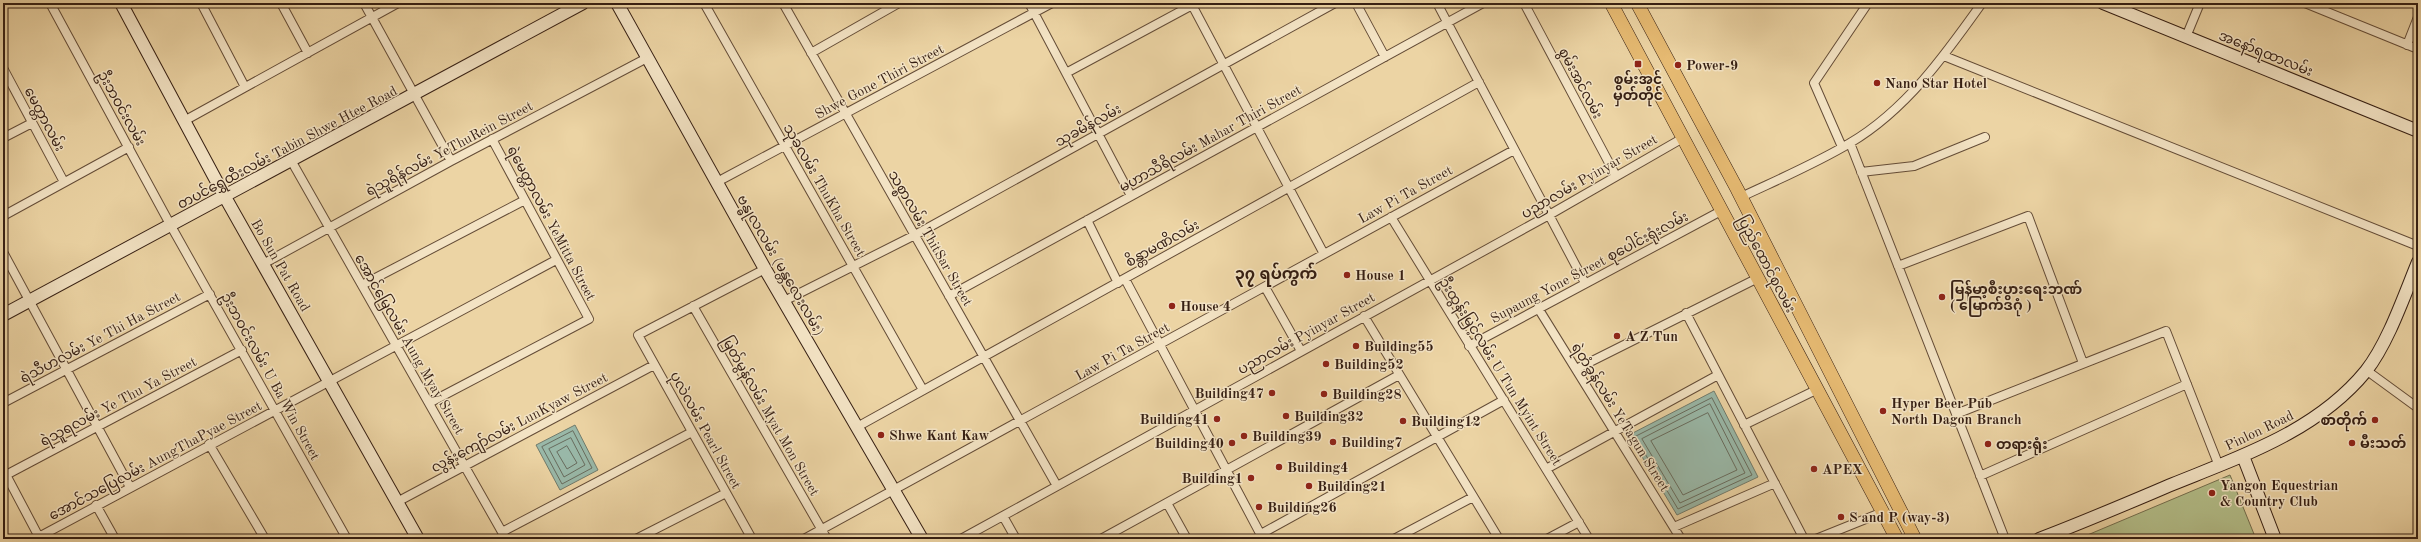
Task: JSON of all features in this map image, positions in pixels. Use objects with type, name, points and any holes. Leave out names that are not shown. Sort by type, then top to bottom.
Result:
[{"type":"main road","name":"ပြည်ထောင်စုလမ်း","points":[[1611,3],[1756,279],[1897,539]]},
{"type":"main road","name":"ပြည်ထောင်စုလမ်း","points":[[1637,3],[1741,198],[1915,539]]},
{"type":"main road","points":[[1671,116],[1691,105]]},
{"type":"street","name":"ဦးဘဝင်းလမ်း","points":[[50,3],[171,226]]},
{"type":"street","name":"Bo Sun Pat Road","points":[[122,3],[225,197],[418,539]]},
{"type":"street","points":[[201,3],[245,87]]},
{"type":"street","points":[[281,3],[308,53]]},
{"type":"street","points":[[364,3],[451,161]]},
{"type":"street","points":[[184,121],[398,3]]},
{"type":"street","name":"တပင်ရွှေထီးလမ်း Tabin Shwe Htee Road","points":[[3,315],[292,162],[584,3]]},
{"type":"street","name":"ဗန္ဓုလလမ်း (မန္တလေးလမ်း)","points":[[618,3],[647,58],[765,269],[922,539]]},
{"type":"street","name":"သုခလမ်း ThuKha Street","points":[[704,3],[923,390]]},
{"type":"street","name":"သစ္စာလမ်း ThitSar Street","points":[[783,3],[1057,486]]},
{"type":"street","points":[[811,52],[899,3]]},
{"type":"street","points":[[1029,3],[1131,196]]},
{"type":"street","name":"Shwe Gone Thiri Street","points":[[717,182],[1052,3]]},
{"type":"street","name":"သုခမိန်လမ်း","points":[[784,301],[914,235],[1098,135],[1335,3]]},
{"type":"street","points":[[1356,3],[1385,57]]},
{"type":"street","points":[[1437,3],[1585,283]]},
{"type":"street","name":"မဟာသီရိလမ်း Mahar Thiri Street","points":[[949,296],[1483,3]]},
{"type":"street","name":"စွမ်းအင်လမ်း","points":[[1524,3],[1616,176]]},
{"type":"street","points":[[1868,3],[1814,83],[1861,172],[2005,539]]},
{"type":"street","points":[[1741,198],[1846,145],[1889,114],[1918,87],[1944,56],[1982,3]]},
{"type":"street","name":"အနော်ရထာလမ်း","points":[[2103,3],[2418,131]]},
{"type":"street","points":[[2186,37],[2200,3]]},
{"type":"street","points":[[2305,3],[2418,49]]},
{"type":"street","points":[[1066,73],[1193,4],[1324,254]]},
{"type":"street","points":[[2407,45],[2418,17]]},
{"type":"street","points":[[1944,56],[2418,246]]},
{"type":"street","name":"ရဲသူရိန်လမ်း YeThuRein Street","points":[[264,264],[451,161],[647,58]]},
{"type":"street","name":"မေတ္တာလမ်း","points":[[3,68],[64,182]]},
{"type":"street","name":"စိန္တာမဏိလမ်း","points":[[857,427],[1479,82]]},
{"type":"street","points":[[3,138],[32,122]]},
{"type":"street","points":[[1861,172],[1914,166],[1985,137]]},
{"type":"street","name":"ပညာလမ်း Pyinyar Street","points":[[962,539],[1549,214],[1682,138]]},
{"type":"street","name":"ရဲမေတ္တာလမ်း YeMitta Street","points":[[429,403],[589,319],[492,139]]},
{"type":"street","points":[[3,216],[129,147]]},
{"type":"street","name":"Law Pi Ta Street","points":[[804,539],[1514,150]]},
{"type":"street","name":"အောင်မြေလမ်း Aung Myay Street","points":[[292,162],[504,535]]},
{"type":"street","points":[[362,285],[525,200]]},
{"type":"street","name":"Supaung Yone Street စုပေါင်းရုံးလမ်း","points":[[1469,346],[1720,211]]},
{"type":"street","points":[[1898,266],[2028,216],[2083,363]]},
{"type":"street","name":"ဦးထွန်းမြင့်လမ်း U Tun Myint Street","points":[[1391,217],[1589,539]]},
{"type":"street","points":[[1087,220],[1194,410],[1262,537],[1504,400]]},
{"type":"street","name":"ဦးဘဝင်းလမ်း U Ba Win Street","points":[[171,226],[276,410],[347,539]]},
{"type":"street","points":[[3,252],[130,487]]},
{"type":"street","name":"အောင်သပြေလမ်း AungThaPyae Street","points":[[38,538],[96,505],[330,382],[556,260]]},
{"type":"street","name":"Pinlon Road","points":[[2038,539],[2219,466],[2308,423],[2331,405],[2366,370],[2390,330],[2418,262]]},
{"type":"street","points":[[693,306],[765,269]]},
{"type":"street","points":[[1576,369],[1756,279]]},
{"type":"street","points":[[1265,286],[1301,351]]},
{"type":"street","name":"ရဲသီဟလမ်း Ye Thi Ha Street","points":[[3,403],[210,294]]},
{"type":"street","name":"ပုလဲလမ်း Pearl Street","points":[[693,306],[638,334],[752,539]]},
{"type":"street","name":"မြတ်မွန်လမ်း Myat Mon Street","points":[[693,306],[827,539]]},
{"type":"street","name":"ရဲတံခွန်လမ်း YeTagun Street","points":[[1538,308],[1681,539]]},
{"type":"street","points":[[1686,313],[1804,539]]},
{"type":"street","points":[[1364,316],[1499,539]]},
{"type":"street","points":[[1956,414],[2166,331],[2219,466]]},
{"type":"street","name":"ရဲသူရလမ်း Ye Thu Ya Street","points":[[4,472],[97,426],[242,350]]},
{"type":"street","name":"လွန်းကျော်လမ်း LunKyaw Street","points":[[397,502],[654,365]]},
{"type":"street","points":[[2366,370],[2418,408]]},
{"type":"street","points":[[1101,539],[1399,375]]},
{"type":"street","points":[[1546,469],[1718,375]]},
{"type":"street","points":[[1980,476],[2187,384]]},
{"type":"street","points":[[1744,425],[1816,390]]},
{"type":"street","points":[[504,535],[692,432]]},
{"type":"street","points":[[210,444],[265,539]]},
{"type":"street","points":[[2242,456],[2275,539]]},
{"type":"street","points":[[4,472],[38,538]]},
{"type":"street","points":[[1674,527],[1775,483]]},
{"type":"street","points":[[636,539],[726,493]]},
{"type":"street","points":[[1394,539],[1473,496]]},
{"type":"street","points":[[1167,503],[1187,539]]},
{"type":"street","points":[[96,505],[115,539]]},
{"type":"street","points":[[1816,539],[1882,512]]},
{"type":"street","points":[[1003,516],[1016,539]]},
{"type":"street","points":[[1547,539],[1579,522]]},
{"type":"green space","name":"Yangon Equestrian & Country Club","points":[[2230,475],[2256,539],[2078,539]]},
{"type":"water","points":[[1714,391],[1758,477],[1677,515],[1629,435]]},
{"type":"water","points":[[575,425],[598,470],[560,490],[536,445]]},
{"type":"place","name":"စွမ်းအင် မှတ်တိုင်","points":[[1638,64]]},
{"type":"place","name":"Power-9","points":[[1678,65]]},
{"type":"place","name":"Nano Star Hotel","points":[[1877,83]]},
{"type":"place","name":"House 1","points":[[1347,275]]},
{"type":"place","name":"မြန်မာ့စီးပွားရေးဘဏ် ( မြောက်ဒဂုံ )","points":[[1942,297]]},
{"type":"place","name":"House 4","points":[[1172,306]]},
{"type":"place","name":"A Z Tun","points":[[1617,336]]},
{"type":"place","name":"Building55","points":[[1356,346]]},
{"type":"place","name":"Building52","points":[[1326,364]]},
{"type":"place","name":"Building47","points":[[1272,393]]},
{"type":"place","name":"Building28","points":[[1324,394]]},
{"type":"place","name":"Hyper Beer Pub North Dagon Branch","points":[[1883,411]]},
{"type":"place","name":"Building32","points":[[1286,416]]},
{"type":"place","name":"Building41","points":[[1217,419]]},
{"type":"place","name":"စာတိုက်","points":[[2375,420]]},
{"type":"place","name":"Building12","points":[[1403,421]]},
{"type":"place","name":"Shwe Kant Kaw","points":[[881,435]]},
{"type":"place","name":"Building39","points":[[1244,436]]},
{"type":"place","name":"Building7","points":[[1333,442]]},
{"type":"place","name":"Building40","points":[[1232,443]]},
{"type":"place","name":"မီးသတ်","points":[[2352,443]]},
{"type":"place","name":"တရားရုံး","points":[[1988,444]]},
{"type":"place","name":"Building4","points":[[1279,467]]},
{"type":"place","name":"APEX","points":[[1814,469]]},
{"type":"place","name":"Building1","points":[[1251,478]]},
{"type":"place","name":"Building21","points":[[1309,486]]},
{"type":"place","name":"Yangon Equestrian & Country Club","points":[[2212,493]]},
{"type":"place","name":"Building26","points":[[1259,507]]},
{"type":"place","name":"S and P (way-3)","points":[[1841,517]]},
{"type":"district","name":"၃၇ ရပ်ကွက်","points":[[1276,273]]}]
